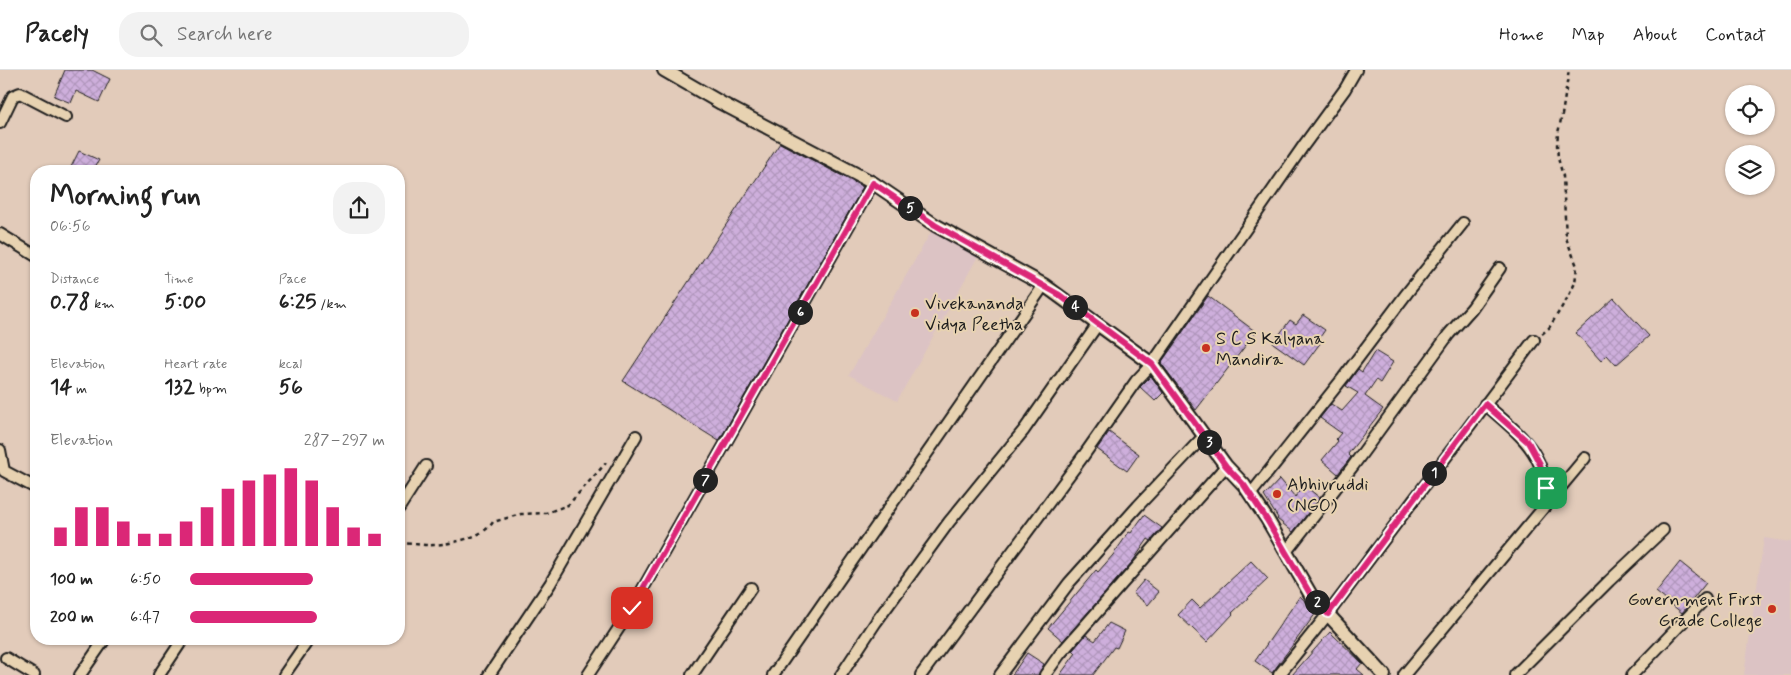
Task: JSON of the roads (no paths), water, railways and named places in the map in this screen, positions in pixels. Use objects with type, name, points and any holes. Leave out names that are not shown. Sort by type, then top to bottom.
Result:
[{"type":"street","points":[[664,70],[873,183],[935,225],[1044,285],[1152,364],[1226,466],[1244,485],[1312,597],[1384,675]]},
{"type":"street","points":[[921,675],[1084,455],[1136,381],[1152,364],[1345,89],[1356,70]]},
{"type":"street","points":[[0,124],[13,96],[20,92],[66,117]]},
{"type":"street","points":[[588,675],[632,608],[873,183]]},
{"type":"street","points":[[1250,495],[1463,223]]},
{"type":"street","points":[[0,234],[30,252]]},
{"type":"street","points":[[1286,552],[1353,466],[1449,334],[1472,308],[1500,268]]},
{"type":"street","points":[[773,675],[1044,285]]},
{"type":"street","points":[[841,675],[876,622],[949,522],[1024,430],[1098,324]]},
{"type":"street","points":[[1278,675],[1328,614],[1534,340]]},
{"type":"street","points":[[1485,404],[1528,442],[1540,464],[1546,488],[1546,506]]},
{"type":"street","points":[[490,675],[550,584],[636,436]]},
{"type":"street","points":[[1000,675],[1069,583],[1204,436]]},
{"type":"street","points":[[0,450],[4,471],[30,485]]},
{"type":"street","points":[[1404,675],[1585,458]]},
{"type":"street","points":[[405,499],[426,466]]},
{"type":"street","points":[[1045,675],[1060,654],[1226,466]]},
{"type":"street","points":[[1515,675],[1609,581],[1664,530]]},
{"type":"street","points":[[692,675],[751,588]]},
{"type":"street","points":[[1632,675],[1705,599]]},
{"type":"street","points":[[80,675],[101,645]]},
{"type":"street","points":[[159,675],[179,645]]},
{"type":"street","points":[[284,675],[305,645]]},
{"type":"street","points":[[6,658],[34,675]]},
{"type":"place","name":"Vivekananda Vidya Peetha","points":[[915,313]]},
{"type":"place","name":"S C S Kalyana Mandira","points":[[1206,348]]},
{"type":"place","name":"Abhivruddi (NGO)","points":[[1277,494]]},
{"type":"place","name":"Government First Grade College","points":[[1772,609]]}]
